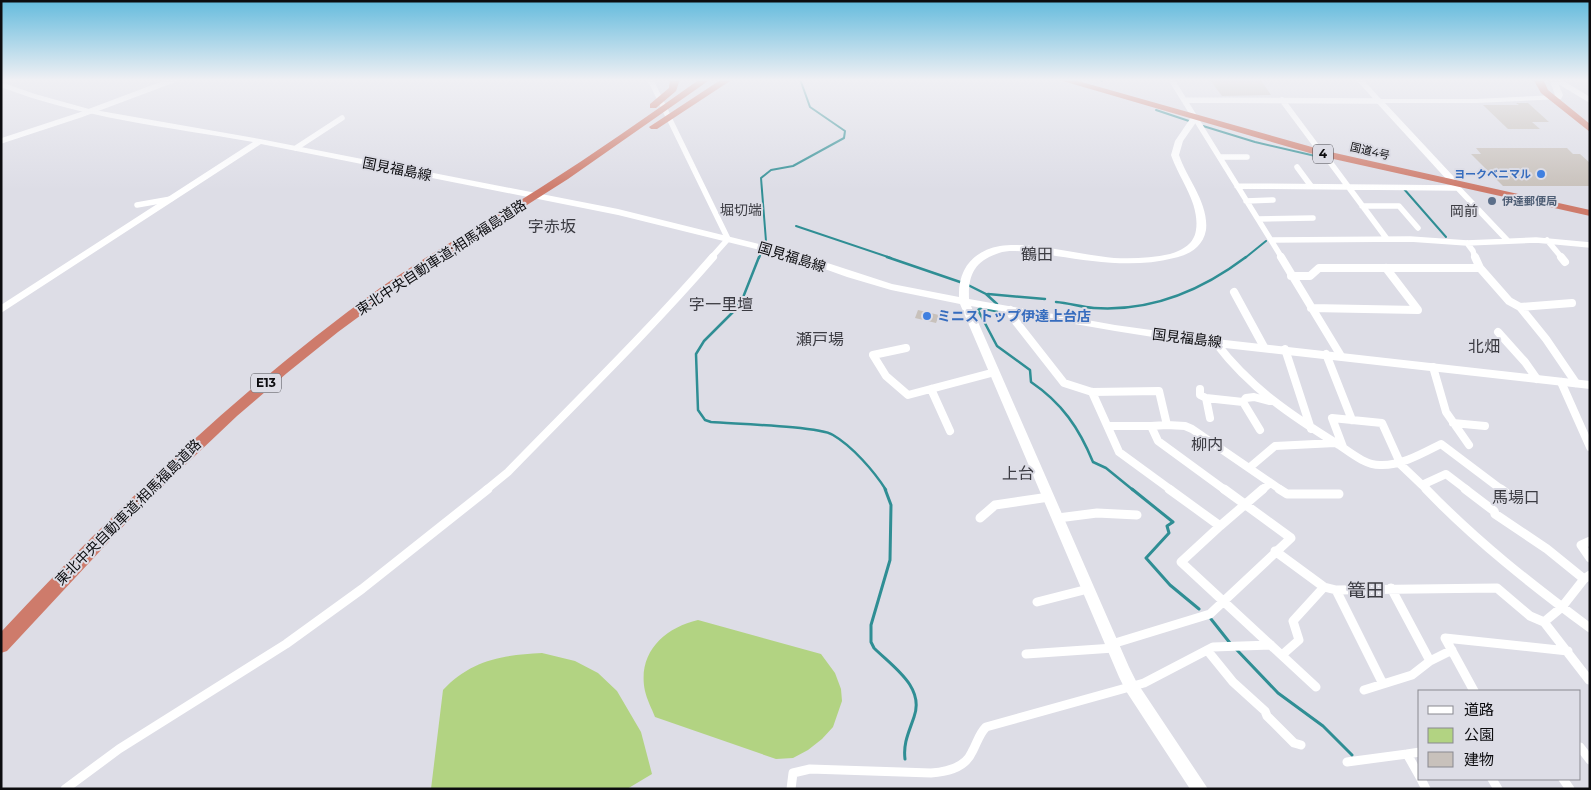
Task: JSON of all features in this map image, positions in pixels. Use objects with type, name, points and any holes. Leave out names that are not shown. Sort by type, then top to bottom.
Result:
[{"type":"highway","name":"東北中央自動車道;相馬福島道路","points":[[1,645],[57,582],[116,521],[180,459],[274,376],[386,290],[572,169],[646,116]]},
{"type":"highway","points":[[572,169],[670,116]]},
{"type":"highway","name":"国道4号","points":[[1193,116],[1320,151],[1590,213]]},
{"type":"highway","points":[[1574,116],[1590,129]]},
{"type":"highway","name":"東北中央自動車道;相馬福島道路","points":[[1,634],[116,513],[211,423],[262,380],[374,294],[429,256],[572,169]]},
{"type":"highway","name":"国道4号","points":[[1454,183],[1590,209]]},
{"type":"street","points":[[1,141],[75,116]]},
{"type":"street","name":"国見福島線","points":[[117,116],[260,141],[618,212],[800,256],[871,282],[1010,310],[1216,343],[1264,346],[1590,385]]},
{"type":"street","points":[[64,789],[119,750],[286,644],[362,589],[459,513],[508,472],[674,302],[728,239],[668,116]]},
{"type":"street","points":[[1200,789],[1131,686],[964,301],[965,277],[970,268],[984,256],[1001,249],[1125,260],[1161,258],[1189,250],[1199,240],[1202,225],[1194,195],[1175,155],[1177,147],[1193,116],[1272,240],[1291,276],[1341,356]]},
{"type":"street","points":[[1294,116],[1346,187],[1388,239]]},
{"type":"street","points":[[1393,116],[1508,241]]},
{"type":"street","points":[[296,148],[342,118]]},
{"type":"street","points":[[1,310],[260,141]]},
{"type":"street","points":[[1220,157],[1246,157]]},
{"type":"street","points":[[1297,167],[1310,186]]},
{"type":"street","points":[[1237,186],[1346,187],[1454,183]]},
{"type":"street","points":[[137,205],[171,199]]},
{"type":"street","points":[[1246,201],[1273,200]]},
{"type":"street","points":[[1362,206],[1399,206],[1418,228]]},
{"type":"street","points":[[1258,219],[1313,218]]},
{"type":"street","points":[[1272,240],[1388,239],[1467,243],[1547,240],[1590,245]]},
{"type":"street","points":[[1547,240],[1565,262]]},
{"type":"street","points":[[1467,243],[1473,251],[1480,268],[1509,301],[1520,307],[1546,339],[1576,383]]},
{"type":"street","points":[[1291,276],[1310,276],[1318,268],[1480,268]]},
{"type":"street","points":[[1311,308],[1418,310],[1386,268]]},
{"type":"street","points":[[1234,292],[1264,346]]},
{"type":"street","points":[[1520,307],[1572,303]]},
{"type":"street","points":[[1010,310],[1013,318],[1064,383],[1092,392],[1159,391],[1167,426]]},
{"type":"street","points":[[1498,332],[1525,362],[1536,379]]},
{"type":"street","points":[[1216,343],[1226,358],[1269,401],[1311,429],[1377,465],[1400,462],[1441,444],[1517,501]]},
{"type":"street","points":[[906,348],[873,355],[886,376],[908,395],[995,372]]},
{"type":"street","points":[[1285,349],[1311,429]]},
{"type":"street","points":[[1326,354],[1352,420]]},
{"type":"street","points":[[1433,367],[1446,412],[1469,445]]},
{"type":"street","points":[[1561,382],[1590,447]]},
{"type":"street","points":[[931,389],[950,431]]},
{"type":"street","points":[[1200,389],[1200,395],[1206,398],[1243,402]]},
{"type":"street","points":[[1092,392],[1119,452],[1220,526]]},
{"type":"street","points":[[1243,402],[1246,398],[1254,397],[1269,401]]},
{"type":"street","points":[[1206,398],[1210,418]]},
{"type":"street","points":[[1243,402],[1260,430]]},
{"type":"street","points":[[1343,447],[1332,418],[1382,423],[1401,465],[1459,523],[1590,628]]},
{"type":"street","points":[[1452,423],[1484,426]]},
{"type":"street","points":[[1108,426],[1185,426],[1287,494],[1339,494]]},
{"type":"street","points":[[1026,654],[1113,646],[1210,614],[1275,551],[1292,538],[1158,441],[1151,426]]},
{"type":"street","points":[[1249,468],[1276,446],[1335,442]]},
{"type":"street","points":[[1422,485],[1446,474],[1494,511],[1495,514],[1587,577],[1562,607],[1544,622]]},
{"type":"street","points":[[1270,482],[1181,562],[1316,687]]},
{"type":"street","points":[[980,518],[995,504],[1049,497]]},
{"type":"street","points":[[1058,518],[1097,513],[1137,516]]},
{"type":"street","points":[[1590,541],[1582,546],[1590,558]]},
{"type":"street","points":[[1275,551],[1324,588],[1336,590],[1497,588],[1530,616],[1544,622],[1590,680]]},
{"type":"street","points":[[1037,602],[1088,588]]},
{"type":"street","points":[[1282,655],[1299,640],[1293,621],[1324,588]]},
{"type":"street","points":[[1391,588],[1430,661]]},
{"type":"street","points":[[1336,590],[1383,684]]},
{"type":"street","points":[[1474,690],[1445,638],[1568,651]]},
{"type":"street","points":[[791,789],[793,773],[809,768],[869,772],[910,771],[929,774],[942,772],[964,763],[971,757],[979,735],[986,727],[1144,683],[1213,647],[1271,645]]},
{"type":"street","points":[[1207,650],[1233,682],[1265,711],[1267,716],[1294,743],[1301,745]]},
{"type":"street","points":[[1364,690],[1412,675],[1430,661],[1452,650]]},
{"type":"street","points":[[1581,747],[1590,760]]},
{"type":"street","points":[[1347,762],[1418,752]]},
{"type":"street","points":[[1407,754],[1418,774]]},
{"type":"green space","points":[[698,620],[821,654],[835,673],[841,689],[842,701],[833,727],[808,750],[793,758],[776,759],[655,717],[645,691],[645,665],[649,654],[664,636],[674,629]]},
{"type":"green space","points":[[542,653],[575,661],[598,673],[617,691],[641,732],[652,774],[627,789],[431,789],[443,690],[465,672],[488,661],[514,655]]},
{"type":"building","points":[[1494,116],[1542,116],[1549,122],[1532,122],[1540,129],[1508,129]]},
{"type":"building","name":"ヨークベニマル","points":[[1476,148],[1567,148],[1573,154],[1580,154],[1590,163],[1590,186],[1503,186],[1471,154],[1481,154]]},
{"type":"building","name":"ミニストップ伊達上台店","points":[[918,310],[939,315],[936,323],[915,318]]},
{"type":"waterway","points":[[759,258],[766,241],[761,178],[771,170],[793,166],[844,138],[845,131],[823,116]]},
{"type":"waterway","points":[[1174,116],[1189,121]]},
{"type":"waterway","points":[[1203,126],[1255,142],[1324,158]]},
{"type":"waterway","points":[[1404,189],[1446,237]]},
{"type":"waterway","points":[[796,226],[891,258]]},
{"type":"waterway","points":[[1245,258],[1266,241]]},
{"type":"waterway","points":[[759,257],[742,300],[734,311],[704,341],[696,354],[698,410],[705,420],[711,422],[794,427],[833,435],[862,460],[886,490]]},
{"type":"waterway","points":[[887,257],[963,283]]},
{"type":"waterway","points":[[1056,302],[1089,307],[1115,308],[1155,303],[1174,297],[1211,280],[1246,257]]},
{"type":"waterway","points":[[968,285],[986,294],[997,304]]},
{"type":"waterway","points":[[988,294],[1045,299]]},
{"type":"waterway","points":[[1000,312],[981,308],[978,310],[997,346],[1030,370],[1031,382],[1052,399],[1068,417],[1082,438],[1093,462],[1106,468],[1133,490]]},
{"type":"waterway","points":[[885,489],[891,505],[890,560],[871,625],[871,642],[874,648],[905,678],[915,696],[916,706],[908,733],[905,759]]},
{"type":"waterway","points":[[1132,489],[1173,522],[1167,526],[1169,533],[1146,558],[1170,585],[1199,609]]},
{"type":"waterway","points":[[1211,619],[1230,643]]},
{"type":"waterway","points":[[1236,649],[1278,693],[1323,726],[1352,755]]},
{"type":"place","name":"ヨークベニマル","points":[[1541,174]]},
{"type":"place","name":"伊達郵便局","points":[[1492,201]]},
{"type":"place","name":"ミニストップ伊達上台店","points":[[927,316]]},
{"type":"district","name":"堀切端","points":[[741,210]]},
{"type":"district","name":"岡前","points":[[1464,211]]},
{"type":"district","name":"字赤坂","points":[[552,226]]},
{"type":"district","name":"鶴田","points":[[1037,254]]},
{"type":"district","name":"字一里壇","points":[[721,304]]},
{"type":"district","name":"瀬戸場","points":[[820,339]]},
{"type":"district","name":"北畑","points":[[1484,346]]},
{"type":"district","name":"柳内","points":[[1207,444]]},
{"type":"district","name":"上台","points":[[1018,473]]},
{"type":"district","name":"馬場口","points":[[1516,497]]},
{"type":"district","name":"篭田","points":[[1366,590]]}]
